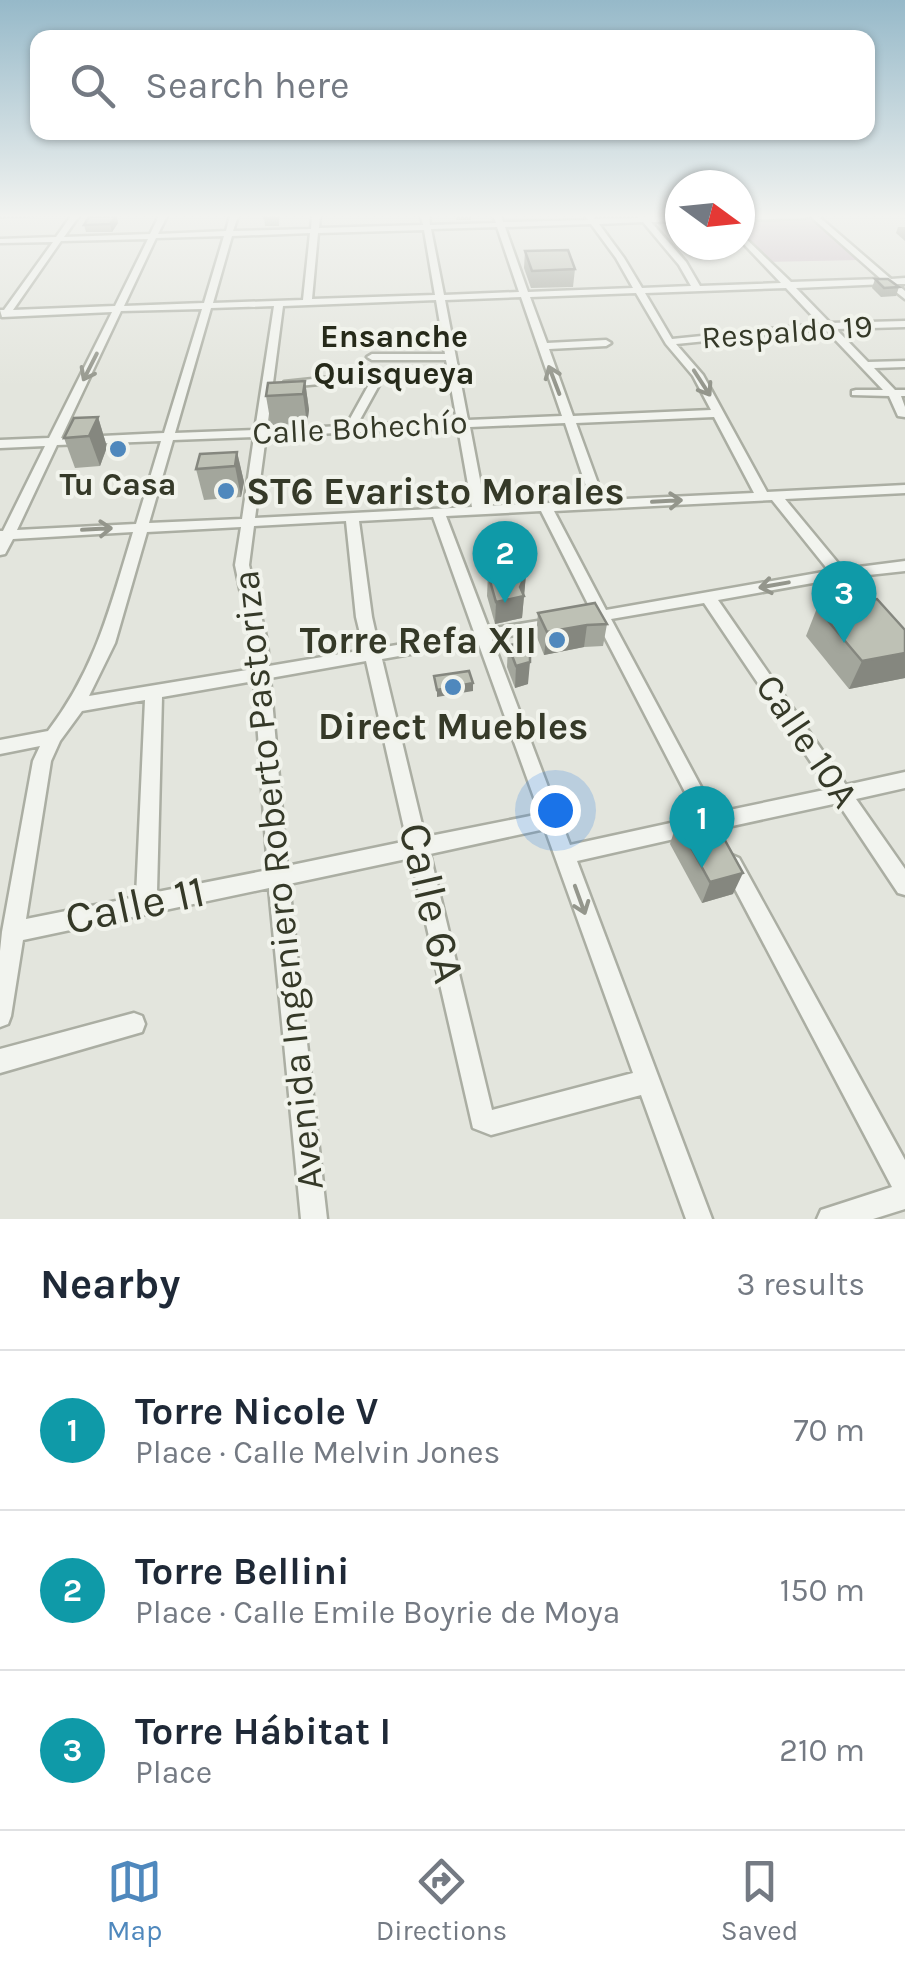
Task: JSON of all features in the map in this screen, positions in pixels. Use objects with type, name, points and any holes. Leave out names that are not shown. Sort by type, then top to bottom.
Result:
[{"type":"street","points":[[0,323],[33,273]]},
{"type":"street","points":[[0,551],[4,534],[136,273]]},
{"type":"street","points":[[0,1009],[37,778],[53,737],[77,705],[107,643],[217,273]]},
{"type":"street","points":[[308,302],[310,273]]},
{"type":"street","points":[[434,273],[480,510]]},
{"type":"street","points":[[515,273],[600,504]]},
{"type":"street","points":[[627,273],[669,342],[698,375],[769,496],[881,625]]},
{"type":"street","points":[[688,273],[697,288]]},
{"type":"street","points":[[776,273],[865,365],[898,393],[902,414]]},
{"type":"street","points":[[876,273],[905,296]]},
{"type":"street","points":[[4,313],[905,282]]},
{"type":"street","name":"Avenida Ingeniero Roberto Pastoriza","points":[[279,304],[243,578],[259,641],[278,876],[314,1219]]},
{"type":"street","name":"Respaldo 19","points":[[669,342],[827,326],[905,324]]},
{"type":"street","points":[[542,346],[606,343]]},
{"type":"street","points":[[372,357],[450,357]]},
{"type":"street","points":[[865,365],[905,364]]},
{"type":"street","points":[[267,386],[378,375],[454,373]]},
{"type":"street","points":[[350,428],[378,375]]},
{"type":"street","points":[[856,393],[898,393]]},
{"type":"street","name":"Calle Bohechío","points":[[0,444],[568,416],[719,413]]},
{"type":"street","points":[[4,534],[905,489]]},
{"type":"street","points":[[545,507],[599,616],[905,1186]]},
{"type":"street","points":[[438,513],[699,1219]]},
{"type":"street","name":"Calle 6A","points":[[352,518],[372,654],[482,1120],[491,1124],[647,1081]]},
{"type":"street","points":[[77,705],[837,574],[905,566]]},
{"type":"street","name":"Calle 10A","points":[[707,596],[905,886]]},
{"type":"street","points":[[146,902],[154,692]]},
{"type":"street","points":[[0,747],[53,737]]},
{"type":"street","points":[[564,854],[905,780]]},
{"type":"street","name":"Calle 11","points":[[13,932],[551,820]]},
{"type":"street","points":[[0,1060],[134,1024]]},
{"type":"street","points":[[830,1219],[905,1196]]},
{"type":"building","points":[[875,279],[888,279],[899,287],[884,288]]},
{"type":"building","points":[[305,381],[303,394],[266,396],[268,383]]},
{"type":"building","points":[[98,417],[89,436],[64,438],[74,418]]},
{"type":"building","points":[[237,452],[235,466],[196,469],[200,454]]},
{"type":"building","points":[[520,557],[526,574],[520,587],[524,596],[496,602],[488,574],[500,559]]},
{"type":"building","points":[[877,599],[905,630],[905,653],[862,661],[817,608]]},
{"type":"building","points":[[595,603],[607,624],[547,632],[538,613]]},
{"type":"building","points":[[530,643],[530,662],[516,666],[508,645]]},
{"type":"building","points":[[469,671],[473,683],[437,690],[434,676]]},
{"type":"building","points":[[711,815],[743,873],[710,882],[677,822]]},
{"type":"place","name":"Tu Casa","points":[[118,449]]},
{"type":"place","name":"ST6 Evaristo Morales","points":[[226,491]]},
{"type":"place","name":"Torre Bellini","points":[[505,603]]},
{"type":"place","name":"Torre Refa XII","points":[[557,640]]},
{"type":"place","name":"Torre Hábitat I","points":[[844,643]]},
{"type":"place","name":"Direct Muebles","points":[[453,687]]},
{"type":"place","name":"Torre Nicole V","points":[[702,868]]},
{"type":"district","name":"Ensanche Quisqueya","points":[[394,354]]}]
